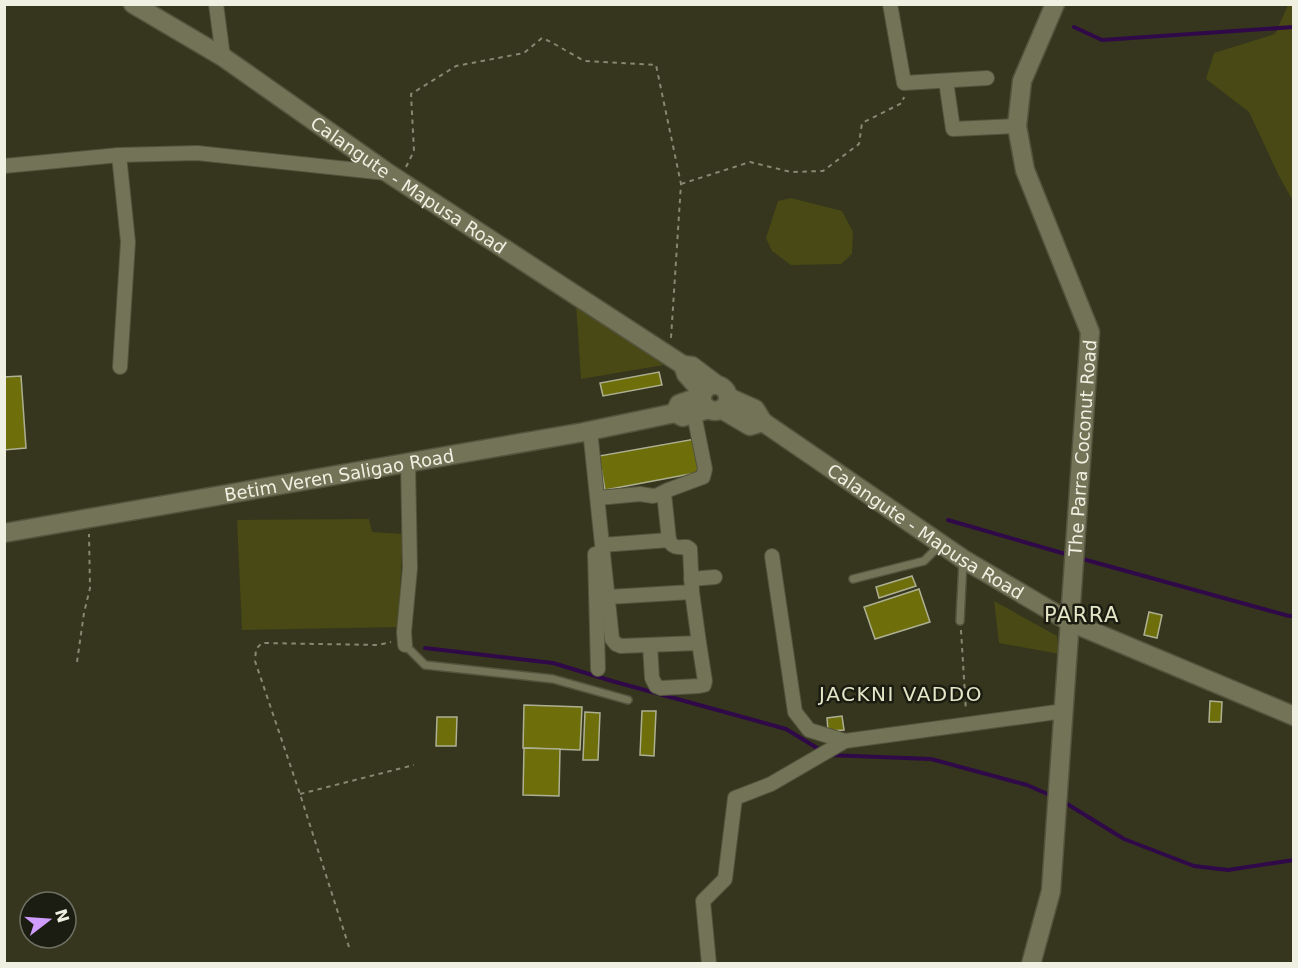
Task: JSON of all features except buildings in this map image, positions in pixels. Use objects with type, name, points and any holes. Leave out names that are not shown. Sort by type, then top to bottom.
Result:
[{"type":"main road","name":"Calangute - Mapusa Road","points":[[133,4],[223,57],[394,176],[677,360],[686,374],[711,401],[755,409],[763,422],[963,559],[1070,622],[1293,716]]},
{"type":"main road","name":"The Parra Coconut Road","points":[[1031,963],[1051,891],[1090,332],[1025,170],[1017,126],[1022,81],[1055,4]]},
{"type":"main road","name":"Betim Veren Saligao Road","points":[[4,533],[587,431],[675,413],[679,404],[711,401]]},
{"type":"street","points":[[216,4],[223,57]]},
{"type":"street","points":[[890,4],[904,83],[987,78]]},
{"type":"street","points":[[946,81],[953,129],[1017,126]]},
{"type":"street","points":[[4,166],[119,154],[197,153],[394,176]]},
{"type":"street","points":[[119,154],[128,242],[120,367]]},
{"type":"street","points":[[598,498],[640,494],[653,496],[703,477],[711,401]]},
{"type":"street","points":[[587,431],[598,498],[612,639],[621,646],[699,643]]},
{"type":"street","points":[[587,431],[596,558],[598,669]]},
{"type":"street","points":[[405,645],[404,632],[410,568],[408,462]]},
{"type":"street","points":[[650,645],[653,683],[656,686],[661,688],[704,685],[690,549],[671,545],[664,493]]},
{"type":"street","points":[[603,545],[669,540]]},
{"type":"street","points":[[771,556],[795,712],[809,730],[844,741]]},
{"type":"street","points":[[608,597],[692,585],[715,577]]},
{"type":"street","points":[[709,963],[704,902],[725,879],[735,798],[771,784],[844,741],[1064,711]]},
{"type":"lane","points":[[853,579],[924,561],[941,544]]},
{"type":"lane","points":[[960,621],[963,559]]},
{"type":"lane","points":[[405,645],[424,665],[553,679],[628,700]]},
{"type":"path","points":[[394,176],[414,151],[411,94],[456,66],[524,53],[542,38],[584,61],[656,65],[681,184],[677,360]]},
{"type":"path","points":[[681,184],[750,162],[791,172],[823,171],[859,144],[862,123],[902,103],[911,83]]},
{"type":"path","points":[[77,662],[90,588],[89,518]]},
{"type":"path","points":[[960,621],[967,724]]},
{"type":"path","points":[[349,947],[255,661],[256,649],[262,643],[378,645],[397,641],[405,645]]},
{"type":"path","points":[[300,794],[414,765]]},
{"type":"shaded area","points":[[1288,5],[1294,5],[1293,201],[1249,112],[1206,79],[1214,53],[1275,34]]},
{"type":"shaded area","points":[[791,198],[842,211],[853,232],[852,254],[841,264],[791,265],[772,251],[766,238],[778,201]]},
{"type":"shaded area","points":[[576,304],[664,365],[581,379]]},
{"type":"shaded area","points":[[369,519],[372,532],[403,534],[398,627],[242,630],[237,520]]},
{"type":"shaded area","points":[[994,601],[1057,636],[1059,654],[999,643]]},
{"type":"waterway","points":[[1074,27],[1102,40],[1294,27]]},
{"type":"waterway","points":[[948,520],[1069,555]]},
{"type":"waterway","points":[[1079,558],[1294,616]]},
{"type":"waterway","points":[[425,648],[553,663],[786,729],[822,751]]},
{"type":"waterway","points":[[828,755],[931,759],[1027,785],[1052,796]]},
{"type":"waterway","points":[[1064,802],[1124,839],[1194,866],[1228,870],[1294,860]]},
{"type":"district","name":"PARRA","points":[[1082,615]]},
{"type":"district","name":"JACKNI VADDO","points":[[901,694]]}]
